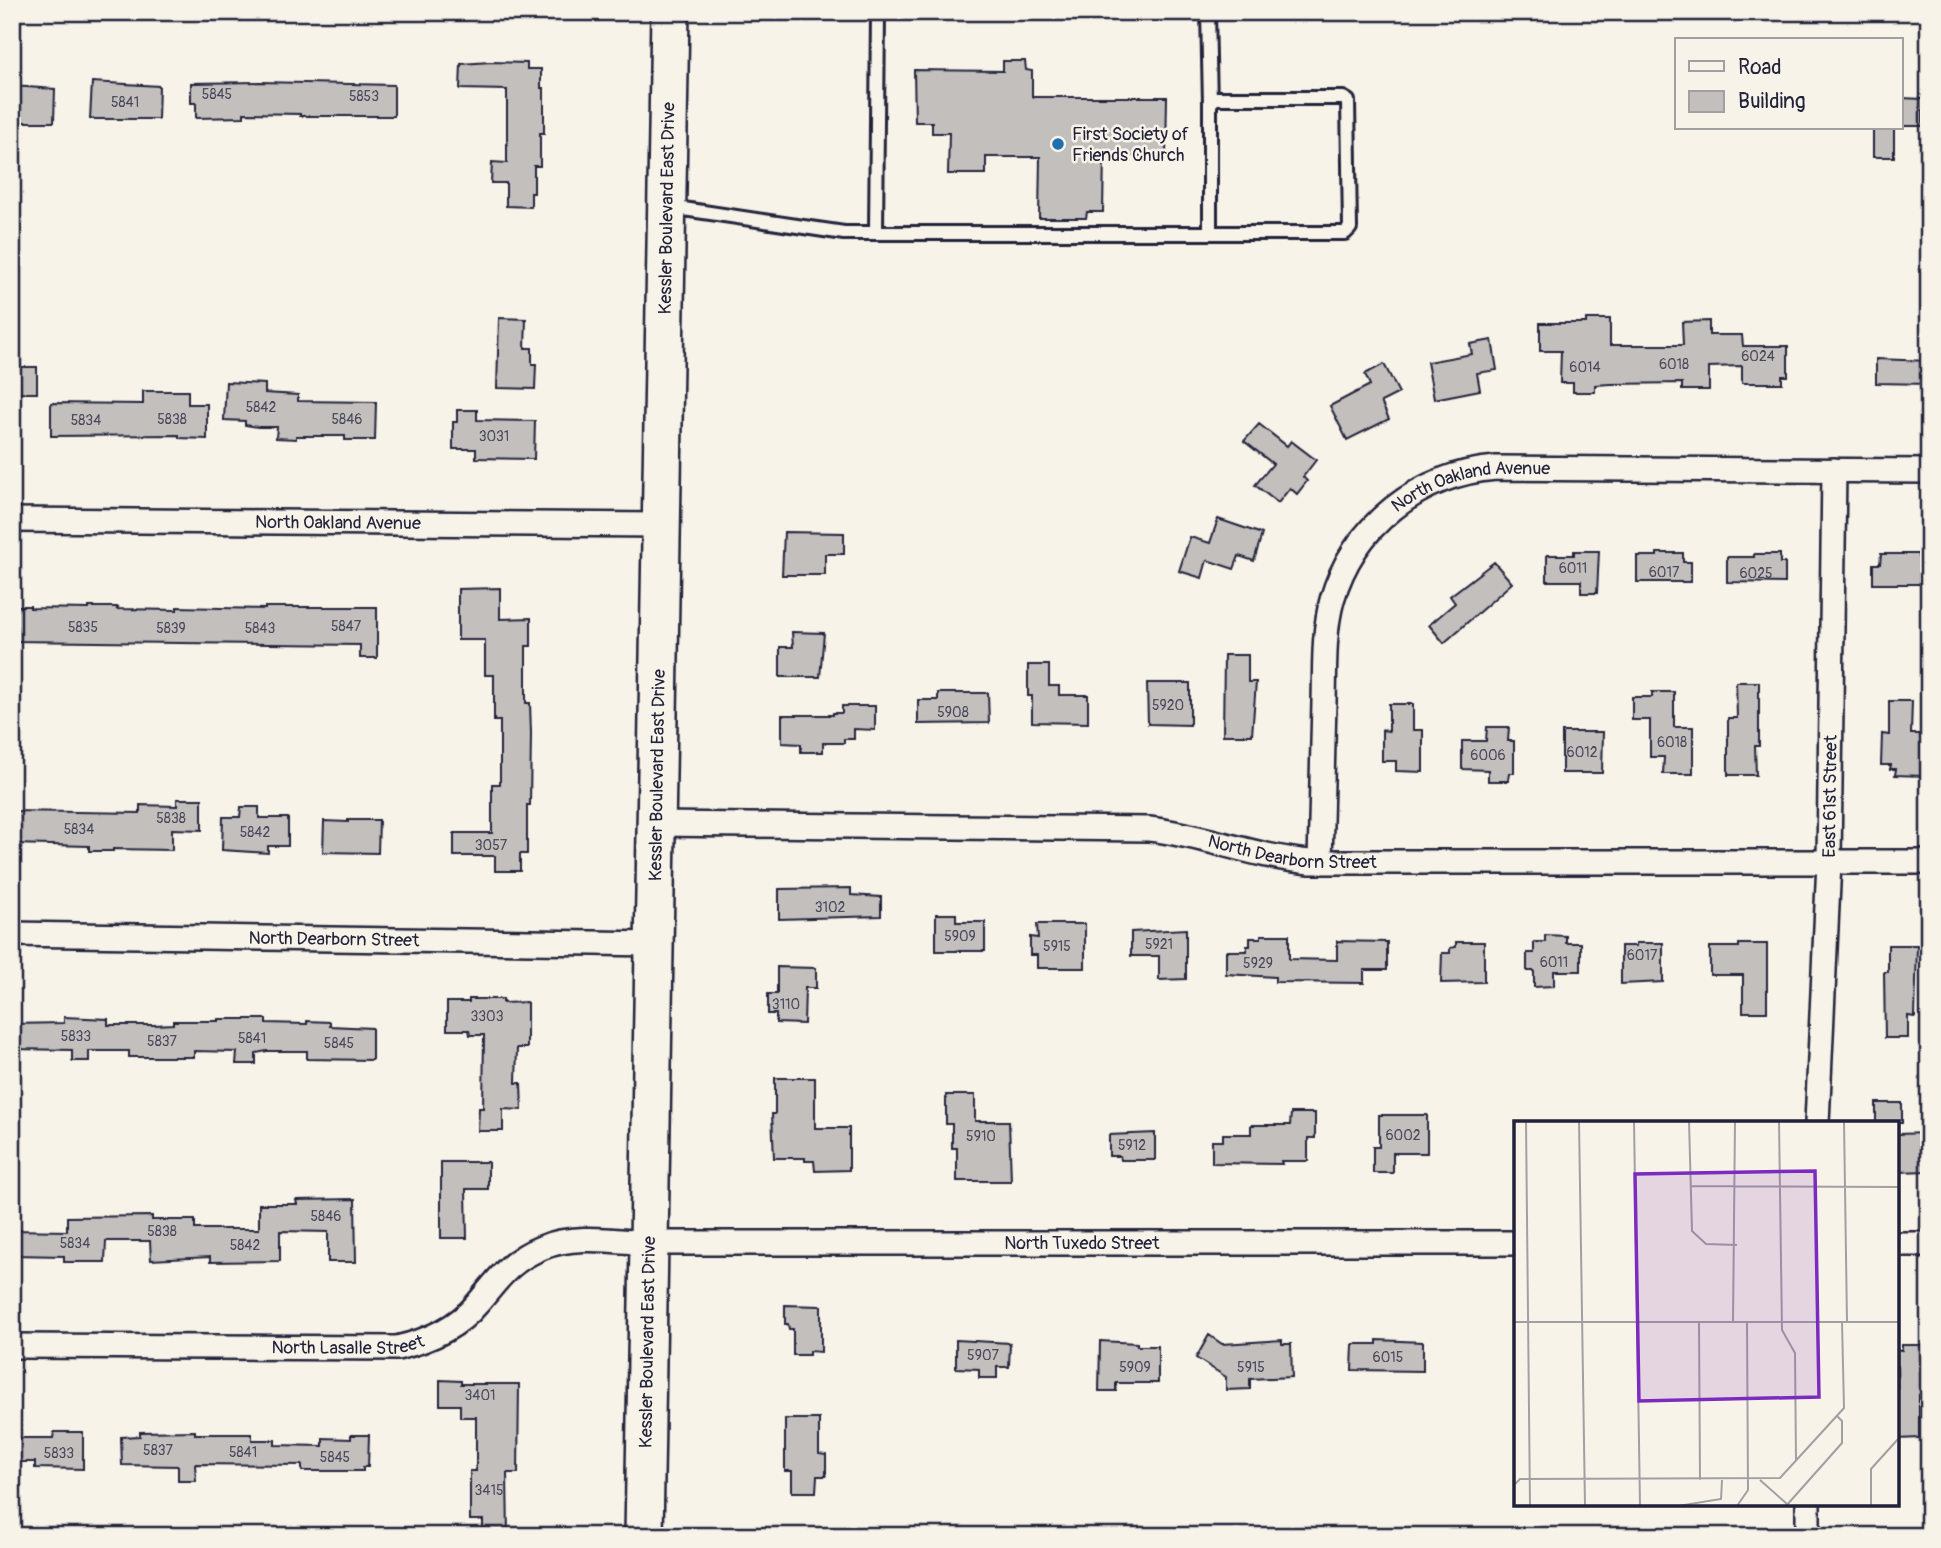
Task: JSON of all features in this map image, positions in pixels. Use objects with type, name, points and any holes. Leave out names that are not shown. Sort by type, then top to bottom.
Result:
[{"type":"main road","name":"Kessler Boulevard East Drive","points":[[644,1536],[670,12]]},
{"type":"street","name":"North Oakland Avenue","points":[[1320,862],[1326,642],[1332,601],[1343,572],[1370,529],[1392,508],[1417,491],[1446,478],[1486,469],[1929,471]]},
{"type":"street","name":"East 61st Street","points":[[1817,1121],[1829,862],[1834,470]]},
{"type":"street","name":"North Oakland Avenue","points":[[12,520],[661,525]]},
{"type":"street","name":"North Dearborn Street","points":[[656,824],[1149,829],[1180,834],[1270,858],[1320,862],[1929,862]]},
{"type":"street","name":"North Dearborn Street","points":[[12,934],[655,944]]},
{"type":"street","name":"North Lasalle Street","points":[[12,1346],[397,1348],[426,1340],[453,1325],[476,1306],[500,1274],[516,1261],[542,1247],[572,1240],[648,1243]]},
{"type":"street","name":"North Tuxedo Street","points":[[648,1243],[1514,1243]]},
{"type":"street","points":[[1899,1244],[1929,1244]]},
{"type":"street","points":[[1808,1506],[1808,1536]]},
{"type":"lane","points":[[876,233],[878,12]]},
{"type":"lane","points":[[1208,12],[1210,233]]},
{"type":"lane","points":[[667,206],[845,233],[1345,233],[1350,228],[1348,101],[1343,98],[1215,98],[1210,104]]},
{"type":"building","name":"First Society of Friends Church","points":[[1003,61],[1025,61],[1026,70],[1032,71],[1032,97],[1167,97],[1166,156],[1104,156],[1103,212],[1087,212],[1086,218],[1039,218],[1040,157],[986,157],[986,174],[948,174],[949,133],[932,133],[932,122],[915,122],[914,70],[1003,71]]},
{"type":"building","points":[[527,63],[527,69],[541,69],[541,88],[544,88],[544,133],[540,133],[540,166],[534,166],[531,207],[506,206],[506,183],[491,183],[492,162],[507,163],[507,90],[460,89],[461,64]]},
{"type":"building","points":[[92,82],[159,86],[158,119],[90,119]]},
{"type":"building","points":[[191,83],[394,85],[394,116],[244,113],[244,117],[196,118],[196,103],[191,103]]},
{"type":"building","points":[[12,86],[55,89],[54,122],[12,122]]},
{"type":"building","points":[[1902,98],[1923,99],[1923,126],[1902,126]]},
{"type":"building","points":[[1873,130],[1894,130],[1894,157],[1873,157]]},
{"type":"building","points":[[499,318],[526,319],[525,348],[532,348],[532,364],[536,364],[535,389],[497,388]]},
{"type":"building","points":[[1586,319],[1610,319],[1610,345],[1683,345],[1682,322],[1709,321],[1709,335],[1742,335],[1743,346],[1788,346],[1788,376],[1782,376],[1782,383],[1742,383],[1742,366],[1709,367],[1709,390],[1682,390],[1682,383],[1611,384],[1595,385],[1595,392],[1573,392],[1573,383],[1560,383],[1561,351],[1540,351],[1540,323],[1586,323]]},
{"type":"building","points":[[1492,340],[1497,370],[1477,373],[1480,390],[1434,399],[1427,362],[1472,354],[1470,344]]},
{"type":"building","points":[[1876,359],[1929,361],[1929,384],[1876,383]]},
{"type":"building","points":[[1384,364],[1399,393],[1381,402],[1389,419],[1347,440],[1330,406],[1370,385],[1365,374]]},
{"type":"building","points":[[12,367],[37,367],[37,393],[12,393]]},
{"type":"building","points":[[226,382],[265,384],[265,393],[298,395],[298,401],[376,402],[375,440],[345,440],[345,436],[276,438],[277,427],[258,427],[245,425],[245,421],[224,420]]},
{"type":"building","points":[[143,391],[188,391],[188,404],[207,404],[207,439],[179,438],[179,435],[51,436],[51,403],[143,404]]},
{"type":"building","points":[[457,410],[477,410],[477,420],[535,421],[534,459],[476,458],[476,449],[453,449],[453,422],[457,422]]},
{"type":"building","points":[[1259,424],[1287,446],[1291,441],[1316,460],[1303,477],[1307,481],[1297,494],[1290,488],[1278,503],[1255,485],[1273,464],[1244,441]]},
{"type":"building","points":[[1218,519],[1262,534],[1254,561],[1239,556],[1234,569],[1207,560],[1202,578],[1179,571],[1190,537],[1210,543]]},
{"type":"building","points":[[784,532],[844,533],[844,554],[825,554],[825,575],[782,575]]},
{"type":"building","points":[[1574,551],[1599,551],[1597,593],[1581,593],[1581,581],[1547,581],[1547,555],[1574,555]]},
{"type":"building","points":[[1657,553],[1683,553],[1683,562],[1691,562],[1691,582],[1637,582],[1637,556],[1657,556]]},
{"type":"building","points":[[1754,554],[1780,554],[1780,563],[1785,563],[1785,583],[1727,582],[1727,557],[1754,557]]},
{"type":"building","points":[[1881,554],[1918,554],[1918,557],[1928,557],[1928,584],[1873,584],[1873,564],[1880,564]]},
{"type":"building","points":[[1494,562],[1512,583],[1444,643],[1429,625],[1455,603],[1450,596]]},
{"type":"building","points":[[500,588],[500,619],[531,618],[531,646],[526,646],[526,703],[530,703],[531,733],[530,805],[527,805],[527,854],[520,854],[520,871],[495,871],[495,856],[454,856],[454,833],[492,833],[492,784],[500,784],[500,721],[494,721],[494,675],[485,675],[485,640],[458,640],[458,589]]},
{"type":"building","points":[[12,606],[177,610],[177,607],[377,607],[377,658],[360,658],[360,645],[12,641]]},
{"type":"building","points":[[792,632],[824,633],[820,677],[780,677],[780,647],[793,647]]},
{"type":"building","points":[[1224,655],[1248,655],[1248,682],[1256,682],[1252,735],[1223,735]]},
{"type":"building","points":[[1028,665],[1049,665],[1049,686],[1059,686],[1059,695],[1088,695],[1088,723],[1032,722],[1032,696],[1028,696]]},
{"type":"building","points":[[1736,682],[1759,682],[1756,775],[1728,775],[1728,718],[1737,718]]},
{"type":"building","points":[[1147,683],[1190,683],[1190,725],[1148,724]]},
{"type":"building","points":[[1652,692],[1674,692],[1674,727],[1693,727],[1693,774],[1663,774],[1664,757],[1650,757],[1650,720],[1632,720],[1632,697],[1652,697]]},
{"type":"building","points":[[938,693],[988,693],[989,723],[918,724],[918,700],[938,700]]},
{"type":"building","points":[[1889,701],[1912,701],[1911,734],[1924,734],[1924,776],[1895,775],[1896,769],[1890,769],[1891,765],[1881,765],[1882,734],[1889,735]]},
{"type":"building","points":[[1389,704],[1413,704],[1413,730],[1423,730],[1423,772],[1396,771],[1396,761],[1382,761],[1382,730],[1389,731]]},
{"type":"building","points":[[842,706],[875,706],[875,730],[854,729],[854,739],[844,739],[844,743],[823,743],[823,752],[801,752],[801,744],[782,743],[782,715],[833,715],[842,713]]},
{"type":"building","points":[[1487,727],[1509,727],[1508,741],[1514,741],[1514,773],[1509,773],[1508,781],[1488,781],[1488,770],[1462,769],[1462,741],[1486,741]]},
{"type":"building","points":[[1562,732],[1603,732],[1602,773],[1562,773]]},
{"type":"building","points":[[177,799],[202,799],[202,830],[172,829],[172,850],[89,851],[89,846],[12,844],[12,811],[140,813],[140,805],[177,806]]},
{"type":"building","points":[[241,807],[259,807],[259,818],[288,818],[288,846],[268,846],[268,853],[222,850],[223,817],[240,817]]},
{"type":"building","points":[[379,820],[378,853],[323,852],[324,821]]},
{"type":"building","points":[[851,888],[851,895],[881,897],[881,916],[779,919],[779,889]]},
{"type":"building","points":[[936,914],[956,914],[956,922],[985,922],[985,951],[936,951]]},
{"type":"building","points":[[1037,924],[1085,924],[1085,968],[1037,968],[1037,955],[1030,955],[1030,937],[1038,938]]},
{"type":"building","points":[[1186,929],[1186,979],[1159,980],[1159,956],[1131,956],[1131,932]]},
{"type":"building","points":[[1261,935],[1289,935],[1289,959],[1337,960],[1337,941],[1387,942],[1387,970],[1364,970],[1364,983],[1275,982],[1275,977],[1226,974],[1226,951],[1247,951],[1250,938],[1261,938]]},
{"type":"building","points":[[1545,935],[1566,936],[1566,943],[1581,943],[1581,971],[1554,971],[1554,986],[1534,987],[1534,971],[1527,971],[1527,953],[1534,953],[1534,942],[1545,942]]},
{"type":"building","points":[[1456,942],[1484,942],[1484,982],[1441,983],[1442,953],[1450,953],[1450,948],[1456,947]]},
{"type":"building","points":[[1636,943],[1663,943],[1663,982],[1621,984],[1621,946],[1636,946]]},
{"type":"building","points":[[1739,944],[1767,944],[1767,1012],[1743,1012],[1743,975],[1710,975],[1710,947],[1739,947]]},
{"type":"building","points":[[1888,945],[1917,945],[1915,1017],[1908,1016],[1908,1038],[1885,1038],[1884,972],[1888,972]]},
{"type":"building","points":[[777,967],[816,968],[816,988],[805,988],[804,1024],[776,1023],[776,1014],[768,1014],[768,994],[777,994]]},
{"type":"building","points":[[469,999],[503,999],[503,1003],[527,1002],[527,1048],[517,1048],[516,1083],[521,1083],[522,1110],[503,1109],[503,1131],[478,1131],[479,1108],[483,1108],[484,1035],[470,1035],[469,1030],[447,1030],[447,1002],[469,1002]]},
{"type":"building","points":[[64,1017],[108,1019],[108,1025],[173,1024],[173,1021],[218,1019],[266,1019],[266,1023],[330,1022],[330,1026],[372,1028],[372,1060],[307,1059],[307,1051],[267,1051],[256,1053],[256,1064],[236,1064],[237,1052],[194,1051],[194,1057],[129,1057],[129,1051],[89,1051],[89,1061],[72,1061],[72,1050],[12,1049],[12,1024],[64,1023]]},
{"type":"building","points":[[775,1078],[815,1078],[815,1128],[849,1128],[849,1170],[815,1171],[814,1161],[805,1161],[805,1158],[774,1158],[772,1114],[775,1114]]},
{"type":"building","points":[[946,1095],[975,1095],[975,1121],[1009,1121],[1011,1181],[957,1181],[957,1148],[952,1148],[952,1124],[946,1124]]},
{"type":"building","points":[[1876,1103],[1902,1103],[1902,1123],[1876,1121]]},
{"type":"building","points":[[1291,1113],[1315,1113],[1315,1138],[1308,1138],[1308,1161],[1281,1161],[1282,1164],[1212,1163],[1212,1141],[1223,1141],[1223,1134],[1251,1134],[1251,1125],[1290,1125]]},
{"type":"building","points":[[1379,1115],[1427,1115],[1427,1153],[1393,1153],[1393,1173],[1373,1173],[1373,1147],[1379,1147]]},
{"type":"building","points":[[1155,1133],[1155,1160],[1121,1160],[1120,1156],[1109,1156],[1109,1135]]},
{"type":"building","points":[[1927,1133],[1927,1171],[1899,1172],[1899,1134]]},
{"type":"building","points":[[441,1162],[488,1162],[488,1189],[466,1189],[467,1238],[441,1238]]},
{"type":"building","points":[[355,1199],[356,1262],[328,1262],[328,1232],[280,1231],[280,1261],[210,1262],[210,1257],[151,1260],[150,1241],[106,1241],[105,1262],[64,1262],[64,1256],[12,1255],[12,1230],[67,1231],[67,1217],[152,1216],[152,1220],[195,1220],[195,1229],[259,1229],[259,1204]]},
{"type":"building","points":[[785,1305],[821,1306],[821,1352],[809,1351],[809,1355],[793,1355],[793,1329],[789,1329],[788,1324],[785,1324]]},
{"type":"building","points":[[1209,1335],[1222,1344],[1282,1340],[1282,1344],[1291,1344],[1292,1377],[1250,1379],[1250,1389],[1226,1390],[1226,1377],[1196,1358]]},
{"type":"building","points":[[956,1340],[1010,1343],[1009,1367],[997,1367],[997,1378],[979,1378],[979,1369],[956,1368]]},
{"type":"building","points":[[1377,1340],[1423,1342],[1423,1371],[1352,1370],[1353,1344],[1377,1344]]},
{"type":"building","points":[[1100,1341],[1158,1346],[1158,1383],[1116,1383],[1116,1391],[1099,1391]]},
{"type":"building","points":[[1902,1345],[1929,1345],[1929,1395],[1919,1395],[1919,1438],[1899,1439],[1899,1350],[1902,1350]]},
{"type":"building","points":[[440,1380],[461,1381],[461,1384],[519,1384],[518,1473],[507,1473],[508,1536],[483,1536],[483,1520],[470,1520],[470,1471],[476,1471],[476,1417],[460,1417],[460,1405],[440,1405]]},
{"type":"building","points":[[785,1419],[819,1419],[819,1454],[826,1455],[826,1476],[817,1476],[816,1492],[792,1492],[792,1471],[785,1471]]},
{"type":"building","points":[[195,1431],[195,1434],[252,1434],[252,1440],[275,1440],[275,1445],[323,1446],[323,1438],[351,1439],[351,1435],[369,1435],[368,1467],[363,1467],[363,1471],[302,1471],[302,1465],[195,1464],[196,1481],[178,1481],[178,1466],[122,1465],[121,1437],[140,1436],[140,1432]]},
{"type":"building","points":[[54,1432],[83,1432],[83,1469],[35,1468],[35,1462],[12,1462],[12,1438],[53,1438]]},
{"type":"place","name":"First Society of Friends Church","points":[[1058,144]]}]
